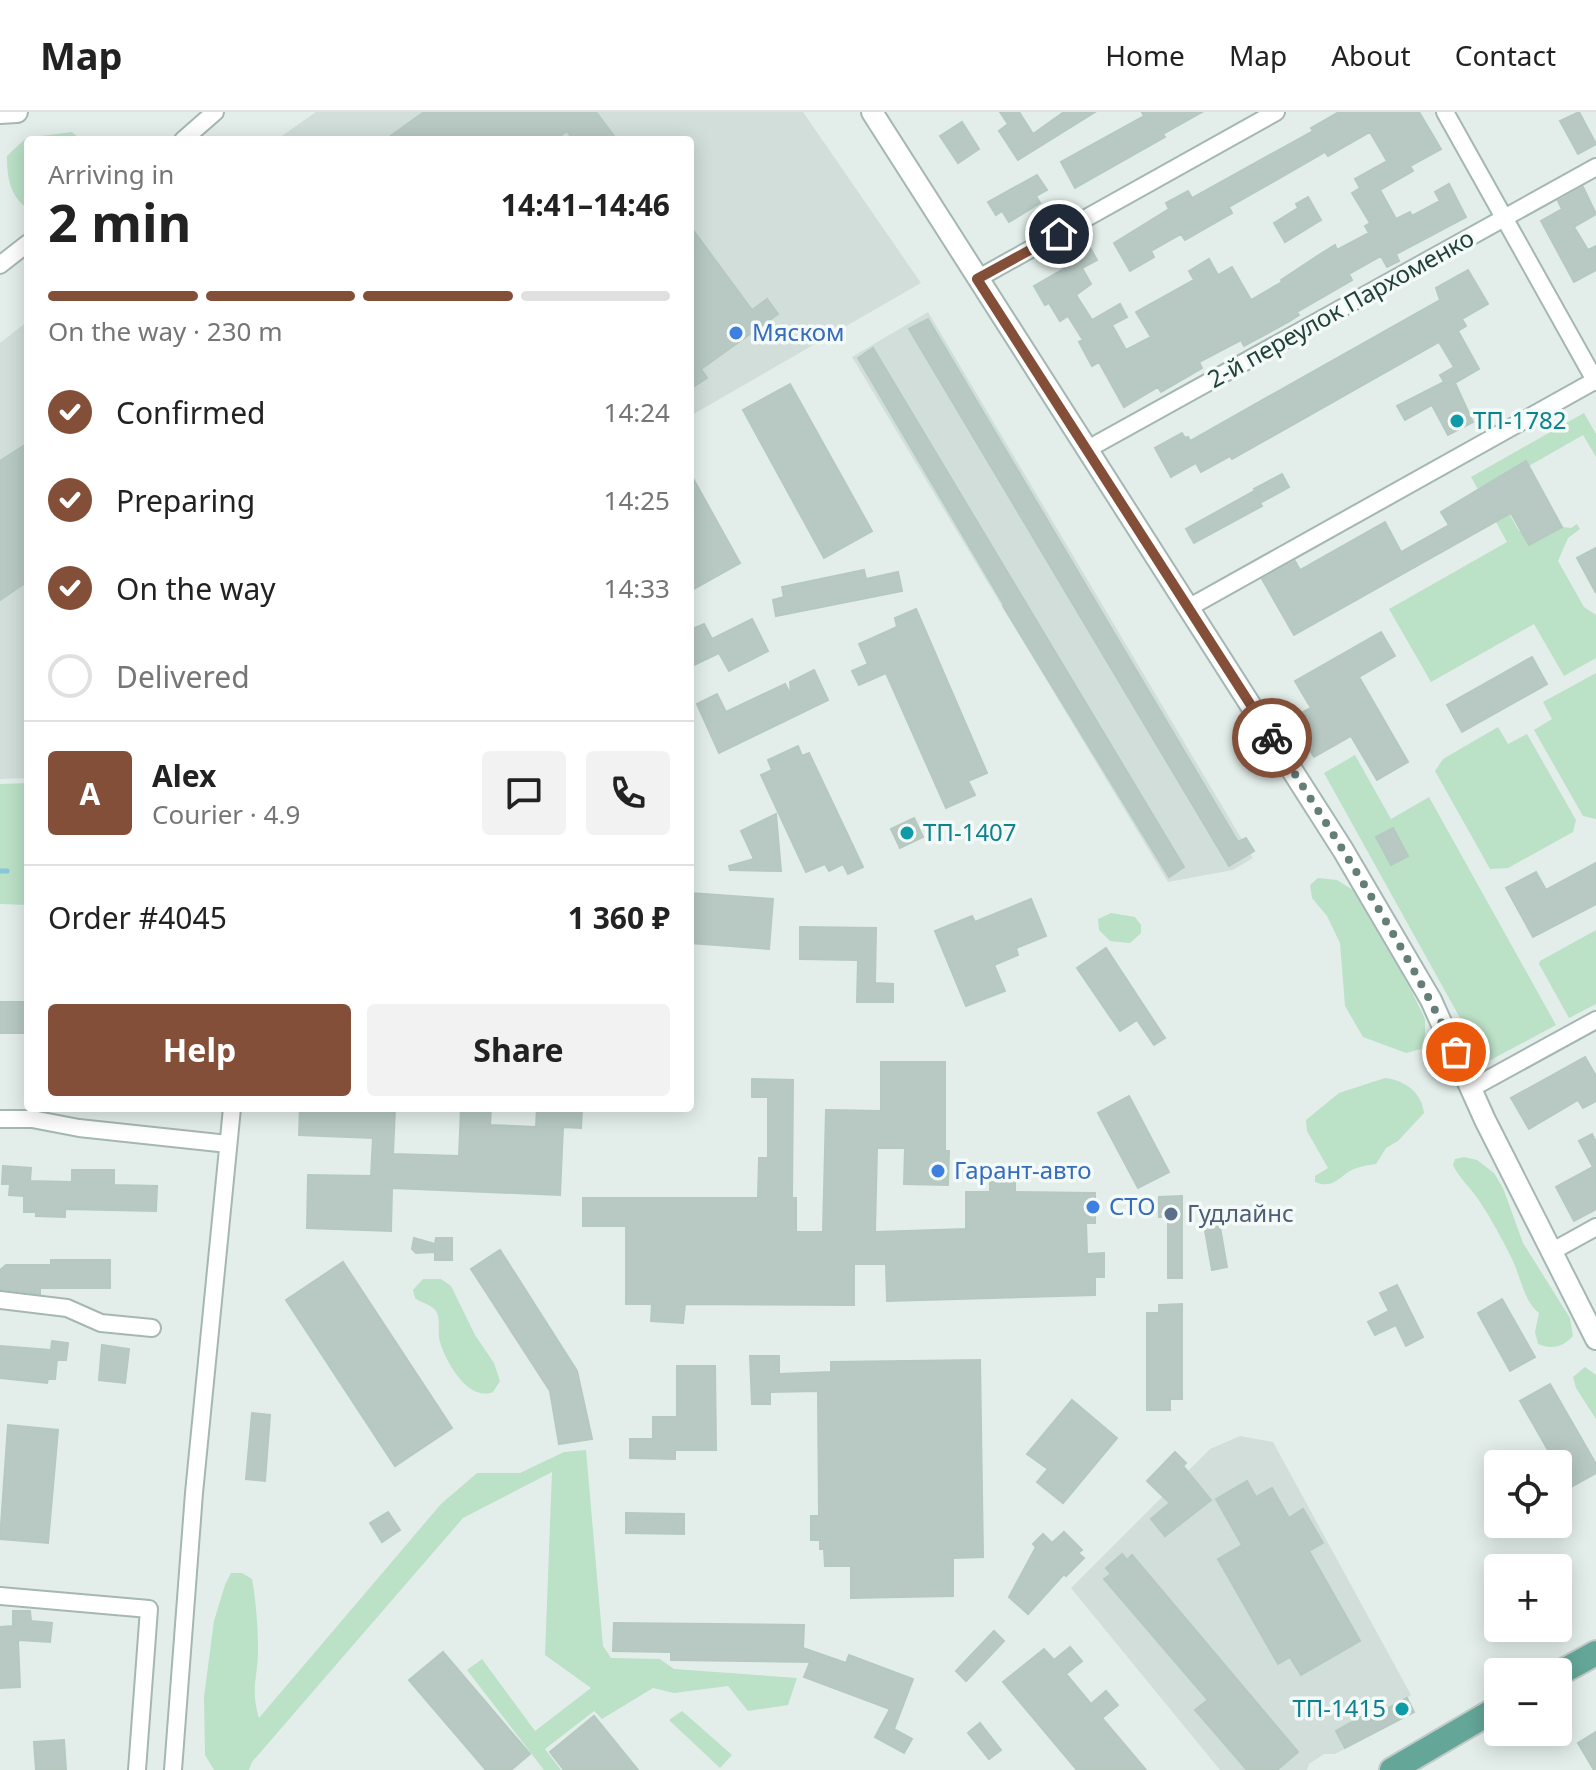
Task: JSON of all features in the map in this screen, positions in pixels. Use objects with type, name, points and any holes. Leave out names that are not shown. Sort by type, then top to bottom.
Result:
[{"type":"main road","points":[[1572,1666],[1596,1653]]},
{"type":"main road","points":[[1392,1770],[1484,1716]]},
{"type":"street","points":[[0,113],[17,112]]},
{"type":"street","points":[[188,136],[215,112]]},
{"type":"street","points":[[977,279],[1276,112]]},
{"type":"street","points":[[1188,608],[1596,381],[1445,112]]},
{"type":"street","points":[[878,114],[977,279],[1343,850],[1431,1000],[1485,1120],[1596,1339]]},
{"type":"street","name":"2-й переулок Пархоменко","points":[[1086,450],[1596,167]]},
{"type":"street","points":[[0,265],[24,246]]},
{"type":"street","points":[[1472,1088],[1596,1020]]},
{"type":"street","points":[[173,1770],[194,1493],[232,1112]]},
{"type":"street","points":[[0,1119],[32,1119],[79,1128],[228,1144]]},
{"type":"street","points":[[1551,1252],[1596,1227]]},
{"type":"street","points":[[0,1300],[67,1308],[101,1323],[152,1328]]},
{"type":"street","points":[[0,1596],[149,1609],[137,1770]]},
{"type":"shaded area","points":[[316,112],[803,112],[921,283],[694,414],[694,136],[282,136]]},
{"type":"shaded area","points":[[928,312],[1253,858],[1233,870],[1168,882],[852,357]]},
{"type":"shaded area","points":[[24,324],[24,778],[0,779],[0,343]]},
{"type":"shaded area","points":[[1240,1436],[1273,1442],[1411,1695],[1407,1698],[1414,1712],[1335,1754],[1324,1754],[1309,1764],[1307,1770],[1220,1770],[1071,1588],[1210,1449]]},
{"type":"green space","points":[[72,132],[76,136],[41,136]]},
{"type":"green space","points":[[24,140],[24,206],[11,186],[7,156]]},
{"type":"green space","points":[[1584,413],[1596,434],[1596,457],[1583,435],[1494,486],[1519,531],[1531,524],[1540,539],[1562,527],[1571,528],[1577,524],[1580,529],[1568,538],[1558,561],[1584,607],[1596,615],[1596,658],[1564,676],[1534,624],[1431,682],[1389,609],[1507,542],[1471,477]]},
{"type":"green space","points":[[1596,673],[1596,819],[1583,816],[1534,730],[1552,719],[1543,702]]},
{"type":"green space","points":[[1498,727],[1508,744],[1527,734],[1576,820],[1573,832],[1508,868],[1490,869],[1435,771],[1443,759]]},
{"type":"green space","points":[[1355,755],[1391,819],[1429,797],[1556,1025],[1485,1063],[1324,773]]},
{"type":"green space","points":[[24,783],[24,905],[0,904],[0,784]]},
{"type":"green space","points":[[1318,878],[1337,880],[1353,890],[1425,1019],[1421,1049],[1406,1053],[1363,1037],[1345,1006],[1340,943],[1327,916],[1312,898],[1310,885]]},
{"type":"green space","points":[[1111,913],[1135,917],[1141,925],[1141,933],[1130,943],[1110,941],[1099,930],[1098,919]]},
{"type":"green space","points":[[1596,930],[1596,1004],[1569,1018],[1539,964]]},
{"type":"green space","points":[[1385,1078],[1411,1089],[1420,1099],[1424,1113],[1398,1141],[1386,1148],[1376,1164],[1353,1170],[1330,1184],[1315,1182],[1315,1176],[1328,1168],[1307,1131],[1306,1120],[1339,1093]]},
{"type":"green space","points":[[1464,1157],[1477,1160],[1494,1173],[1503,1188],[1523,1243],[1570,1318],[1573,1336],[1565,1343],[1553,1347],[1538,1344],[1535,1332],[1539,1313],[1526,1295],[1492,1221],[1453,1165],[1455,1159]]},
{"type":"green space","points":[[423,1279],[441,1279],[451,1286],[475,1335],[494,1363],[500,1381],[493,1392],[484,1394],[467,1386],[447,1360],[440,1342],[436,1311],[415,1298],[413,1290]]},
{"type":"green space","points":[[1585,1367],[1596,1375],[1596,1419],[1576,1388],[1573,1377]]},
{"type":"green space","points":[[586,1450],[603,1646],[611,1658],[660,1659],[674,1669],[797,1678],[788,1705],[748,1711],[728,1686],[674,1693],[653,1688],[602,1719],[594,1711],[545,1749],[561,1770],[544,1770],[467,1670],[482,1659],[535,1731],[591,1688],[545,1655],[552,1472],[463,1518],[252,1762],[249,1770],[214,1770],[205,1755],[204,1697],[214,1621],[231,1573],[242,1573],[252,1579],[258,1641],[255,1699],[259,1718],[441,1504],[477,1473],[520,1473],[564,1452]]},
{"type":"green space","points":[[682,1711],[732,1755],[720,1768],[669,1720]]},
{"type":"building","points":[[424,112],[596,112],[614,136],[570,136],[567,131],[560,136],[391,136]]},
{"type":"building","points":[[1000,112],[1019,112],[1033,134],[1064,112],[1095,112],[1018,160],[999,131],[1008,124]]},
{"type":"building","points":[[1142,112],[1202,112],[1163,134],[1165,137],[1075,188],[1061,162],[1144,116]]},
{"type":"building","points":[[1339,112],[1419,112],[1441,149],[1410,166],[1413,171],[1380,190],[1396,219],[1410,212],[1412,216],[1440,201],[1435,192],[1449,184],[1466,217],[1396,254],[1399,261],[1387,267],[1381,256],[1349,274],[1352,280],[1297,312],[1299,315],[1290,321],[1244,346],[1241,340],[1199,362],[1202,368],[1161,392],[1158,387],[1124,407],[1099,362],[1092,366],[1079,342],[1083,340],[1068,316],[1060,321],[1049,303],[1045,305],[1034,286],[1065,268],[1062,262],[1089,246],[1097,260],[1082,268],[1091,284],[1076,295],[1092,320],[1120,304],[1127,317],[1112,325],[1126,350],[1151,337],[1136,312],[1194,280],[1189,271],[1209,259],[1218,275],[1232,267],[1251,300],[1335,245],[1337,250],[1369,233],[1365,226],[1370,223],[1352,193],[1360,188],[1355,179],[1387,161],[1370,132],[1328,156],[1325,152],[1229,207],[1232,213],[1185,240],[1181,234],[1151,251],[1154,257],[1130,271],[1114,243],[1169,209],[1166,203],[1188,191],[1192,198],[1313,131],[1311,128]]},
{"type":"building","points":[[1579,112],[1596,144],[1578,154],[1560,121]]},
{"type":"building","points":[[962,122],[979,149],[958,163],[940,136]]},
{"type":"building","points":[[1037,175],[1047,190],[1036,196],[1040,203],[1009,222],[1002,211],[996,215],[988,202]]},
{"type":"building","points":[[1583,187],[1596,214],[1574,227],[1588,250],[1596,246],[1596,270],[1574,282],[1541,221],[1562,209],[1558,201]]},
{"type":"building","points":[[1308,197],[1321,220],[1285,242],[1274,223],[1298,208],[1296,204]]},
{"type":"building","points":[[694,231],[752,310],[767,299],[778,314],[701,369],[707,378],[694,386]]},
{"type":"building","points":[[1468,270],[1488,304],[1462,319],[1466,326],[1458,331],[1479,369],[1455,383],[1473,422],[1448,435],[1432,405],[1405,420],[1397,406],[1444,382],[1440,375],[1454,367],[1439,342],[1232,459],[1230,456],[1201,472],[1196,463],[1171,477],[1155,448],[1182,433],[1190,441],[1440,300],[1436,288]]},
{"type":"building","points":[[928,319],[1238,842],[1246,838],[1254,851],[1229,866],[909,329]]},
{"type":"building","points":[[873,348],[1184,867],[1169,877],[1003,606],[858,358]]},
{"type":"building","points":[[790,384],[872,531],[824,558],[743,410]]},
{"type":"building","points":[[24,446],[24,584],[0,600],[0,461]]},
{"type":"building","points":[[1526,461],[1562,527],[1529,545],[1511,513],[1294,635],[1262,579],[1295,561],[1300,570],[1385,522],[1401,552],[1449,525],[1441,512]]},
{"type":"building","points":[[1282,474],[1289,487],[1262,502],[1254,489]]},
{"type":"building","points":[[694,480],[740,563],[694,589]]},
{"type":"building","points":[[1254,491],[1262,506],[1194,543],[1186,529]]},
{"type":"building","points":[[1596,548],[1596,593],[1577,558]]},
{"type":"building","points":[[864,570],[866,579],[898,572],[902,591],[776,616],[773,600],[784,597],[782,587]]},
{"type":"building","points":[[916,609],[987,773],[968,781],[975,795],[946,808],[886,673],[859,685],[852,671],[868,664],[859,644],[897,627],[895,618]]},
{"type":"building","points":[[752,619],[768,651],[729,671],[719,653],[694,665],[694,628],[704,624],[712,639]]},
{"type":"building","points":[[1381,632],[1395,656],[1359,677],[1408,762],[1377,780],[1351,736],[1314,757],[1292,718],[1311,708],[1295,681]]},
{"type":"building","points":[[1532,657],[1547,684],[1462,732],[1447,705]]},
{"type":"building","points":[[814,670],[828,700],[719,753],[697,704],[717,694],[726,712],[785,684],[791,695],[790,682]]},
{"type":"building","points":[[798,746],[802,756],[809,753],[863,867],[848,874],[843,864],[829,871],[825,864],[806,872],[761,775],[772,770],[768,760]]},
{"type":"building","points":[[776,814],[781,871],[730,870],[729,866],[754,859],[741,831]]},
{"type":"building","name":"ТП-1407","points":[[914,818],[923,837],[900,848],[891,829]]},
{"type":"building","points":[[1393,828],[1408,856],[1391,865],[1376,837]]},
{"type":"building","points":[[1596,863],[1596,904],[1533,937],[1506,888],[1536,872],[1546,890]]},
{"type":"building","points":[[694,893],[773,899],[769,949],[694,943]]},
{"type":"building","points":[[1031,899],[1046,936],[1016,948],[1018,955],[994,965],[1005,991],[966,1006],[935,931],[972,916],[975,922]]},
{"type":"building","points":[[800,927],[876,928],[875,983],[893,984],[893,1002],[857,1002],[858,960],[800,959]]},
{"type":"building","points":[[1106,948],[1165,1038],[1154,1045],[1137,1020],[1120,1031],[1077,968]]},
{"type":"building","points":[[0,1002],[24,1002],[24,1033],[0,1033]]},
{"type":"building","points":[[1585,1057],[1596,1076],[1596,1101],[1583,1108],[1578,1100],[1529,1129],[1511,1098]]},
{"type":"building","points":[[881,1062],[945,1062],[948,1185],[904,1184],[905,1148],[877,1148],[875,1232],[966,1229],[966,1192],[990,1192],[990,1182],[1015,1182],[1015,1192],[1095,1193],[1095,1223],[1086,1223],[1087,1254],[1104,1253],[1104,1277],[1095,1277],[1095,1295],[887,1301],[886,1264],[854,1264],[854,1305],[685,1304],[683,1323],[651,1321],[652,1304],[626,1304],[626,1226],[583,1226],[583,1198],[758,1198],[759,1158],[768,1158],[768,1097],[752,1097],[752,1079],[793,1080],[792,1198],[796,1198],[796,1232],[823,1232],[826,1110],[881,1111]]},
{"type":"building","points":[[1129,1096],[1169,1172],[1138,1188],[1098,1113]]},
{"type":"building","points":[[300,1112],[395,1112],[393,1154],[459,1156],[461,1112],[491,1112],[490,1125],[536,1127],[537,1112],[582,1112],[581,1128],[563,1127],[560,1195],[392,1188],[391,1231],[307,1228],[308,1175],[371,1176],[373,1138],[299,1135]]},
{"type":"building","points":[[1592,1134],[1596,1142],[1596,1209],[1574,1221],[1556,1187],[1593,1167],[1579,1141]]},
{"type":"building","points":[[3,1166],[31,1168],[30,1181],[72,1182],[72,1170],[114,1170],[114,1185],[157,1186],[156,1211],[65,1209],[65,1217],[36,1216],[36,1212],[24,1212],[24,1196],[9,1195],[10,1184],[2,1184]]},
{"type":"building","points":[[1182,1196],[1182,1278],[1168,1278],[1168,1217],[1159,1217],[1159,1197]]},
{"type":"building","points":[[1218,1216],[1227,1267],[1212,1270],[1203,1219]]},
{"type":"building","points":[[414,1238],[435,1244],[436,1238],[452,1238],[452,1260],[435,1260],[435,1252],[416,1253],[412,1249]]},
{"type":"building","points":[[500,1250],[577,1371],[592,1439],[559,1444],[550,1391],[471,1269]]},
{"type":"building","points":[[51,1260],[110,1260],[110,1288],[40,1288],[40,1294],[0,1289],[0,1270],[6,1265],[51,1265]]},
{"type":"building","points":[[343,1262],[452,1428],[395,1466],[286,1300]]},
{"type":"building","points":[[1397,1285],[1423,1337],[1406,1346],[1396,1325],[1375,1335],[1368,1322],[1389,1311],[1380,1293]]},
{"type":"building","points":[[1502,1299],[1535,1357],[1510,1371],[1478,1313]]},
{"type":"building","points":[[1182,1304],[1182,1399],[1170,1399],[1170,1410],[1147,1410],[1147,1313],[1159,1313],[1159,1305]]},
{"type":"building","points":[[52,1341],[68,1343],[66,1360],[57,1360],[55,1379],[48,1379],[47,1383],[0,1378],[0,1346],[51,1350]]},
{"type":"building","points":[[102,1345],[129,1349],[125,1383],[99,1380]]},
{"type":"building","points":[[750,1356],[779,1356],[779,1374],[831,1372],[831,1362],[980,1360],[983,1557],[953,1558],[953,1596],[851,1598],[851,1566],[825,1566],[820,1540],[811,1540],[811,1516],[819,1516],[818,1391],[770,1392],[770,1404],[752,1404]]},
{"type":"building","points":[[677,1366],[715,1366],[716,1450],[675,1450],[675,1459],[630,1458],[630,1439],[653,1439],[653,1417],[677,1417]]},
{"type":"building","points":[[1550,1384],[1596,1464],[1596,1473],[1572,1486],[1572,1450],[1548,1450],[1520,1401]]},
{"type":"building","points":[[1072,1400],[1117,1438],[1063,1503],[1037,1482],[1048,1469],[1027,1454]]},
{"type":"building","points":[[252,1413],[270,1415],[265,1481],[246,1479]]},
{"type":"building","points":[[8,1425],[58,1430],[48,1543],[0,1539]]},
{"type":"building","points":[[1175,1452],[1211,1500],[1165,1536],[1151,1519],[1170,1503],[1147,1481]]},
{"type":"building","points":[[1247,1481],[1256,1497],[1272,1488],[1289,1518],[1303,1509],[1323,1543],[1309,1551],[1360,1641],[1301,1675],[1290,1657],[1278,1664],[1218,1559],[1242,1545],[1216,1499]]},
{"type":"building","points":[[388,1512],[400,1530],[382,1542],[370,1523]]},
{"type":"building","points":[[626,1513],[684,1514],[684,1534],[626,1533]]},
{"type":"building","points":[[1064,1532],[1082,1550],[1078,1553],[1084,1558],[1066,1576],[1064,1574],[1028,1614],[1009,1597],[1036,1547],[1033,1544],[1043,1534],[1052,1543]]},
{"type":"building","points":[[1122,1554],[1127,1560],[1132,1555],[1298,1752],[1277,1770],[1247,1770],[1195,1710],[1208,1700],[1104,1579],[1111,1574],[1106,1568]]},
{"type":"building","points":[[13,1611],[30,1611],[31,1621],[52,1623],[50,1642],[18,1640],[20,1687],[0,1688],[0,1627],[13,1626]]},
{"type":"building","points":[[614,1623],[804,1625],[803,1648],[846,1663],[849,1655],[913,1679],[894,1729],[912,1739],[904,1753],[875,1737],[890,1709],[804,1677],[810,1662],[671,1660],[671,1652],[613,1651]]},
{"type":"building","points":[[994,1631],[1004,1641],[966,1681],[956,1671]]},
{"type":"building","points":[[1070,1647],[1082,1661],[1066,1674],[1091,1704],[1106,1691],[1118,1705],[1102,1718],[1146,1770],[1077,1770],[1003,1682],[1044,1649],[1054,1660]]},
{"type":"building","points":[[443,1652],[530,1754],[511,1770],[486,1770],[409,1680]]},
{"type":"building","points":[[1407,1698],[1414,1712],[1345,1748],[1336,1731],[1366,1714],[1369,1719]]},
{"type":"building","points":[[594,1716],[638,1770],[564,1770],[550,1752]]},
{"type":"building","points":[[980,1723],[1001,1750],[989,1759],[968,1733]]},
{"type":"building","points":[[1596,1732],[1596,1770],[1594,1770],[1578,1743]]},
{"type":"building","points":[[64,1740],[66,1770],[36,1770],[34,1742]]},
{"type":"waterway","points":[[0,871],[7,871]]},
{"type":"way so far","points":[[1272,738],[1343,850],[1431,1000],[1456,1052]]},
{"type":"place","name":"Мяском","points":[[736,333]]},
{"type":"place","name":"ТП-1782","points":[[1457,421]]},
{"type":"place","name":"ТП-1407","points":[[907,833]]},
{"type":"place","name":"Гарант-авто","points":[[938,1171]]},
{"type":"place","name":"СТО","points":[[1093,1207]]},
{"type":"place","name":"Гудлайнс","points":[[1171,1214]]},
{"type":"place","name":"ТП-1415","points":[[1402,1709]]},
{"type":"route","points":[[1059,234],[977,279],[1272,738]]}]
